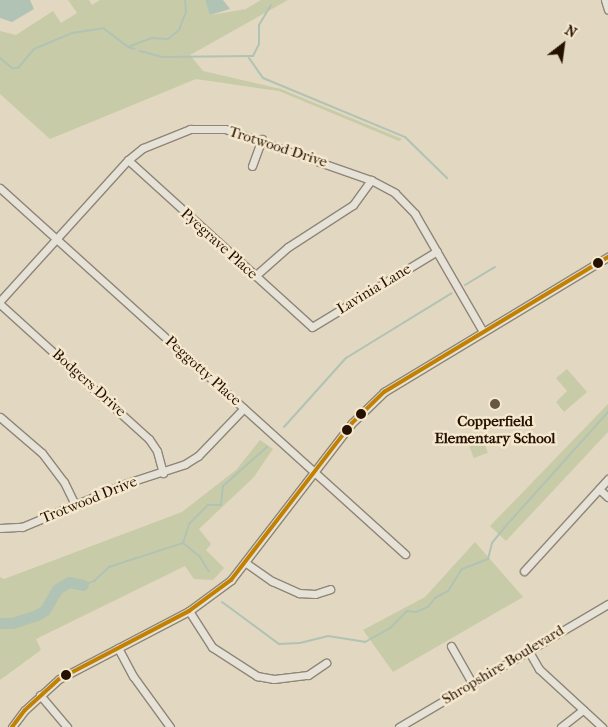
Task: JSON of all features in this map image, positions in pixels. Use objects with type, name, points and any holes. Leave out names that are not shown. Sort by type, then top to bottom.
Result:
[{"type":"street","points":[[605,0],[608,10]]},
{"type":"street","name":"Trotwood Drive","points":[[0,302],[128,160],[157,140],[190,129],[225,129],[262,139],[371,180],[404,202],[437,252],[484,332]]},
{"type":"street","points":[[252,166],[262,139]]},
{"type":"street","name":"Pyegrave Place","points":[[128,160],[312,327]]},
{"type":"street","points":[[255,276],[288,247],[353,205],[371,180]]},
{"type":"street","name":"Peggotty Place","points":[[0,188],[406,554]]},
{"type":"street","name":"Lavinia Lane","points":[[312,327],[437,252]]},
{"type":"street","points":[[12,727],[40,695],[59,679],[189,611],[226,585],[246,563],[352,423],[376,398],[608,257]]},
{"type":"street","name":"Bodgers Drive","points":[[0,302],[149,439],[157,451],[163,473]]},
{"type":"street","name":"Trotwood Drive","points":[[0,528],[22,527],[75,505],[163,473],[198,456],[244,408]]},
{"type":"street","points":[[0,417],[42,454],[64,482],[75,505]]},
{"type":"street","points":[[524,571],[608,479]]},
{"type":"street","points":[[599,489],[608,497]]},
{"type":"street","points":[[246,563],[284,588],[299,593],[315,594],[330,590]]},
{"type":"street","name":"Shropshire Boulevard","points":[[398,727],[608,604]]},
{"type":"street","points":[[189,611],[212,647],[257,676],[274,679],[308,675],[326,663]]},
{"type":"street","points":[[451,646],[472,683]]},
{"type":"street","points":[[118,648],[133,676],[170,727]]},
{"type":"street","points":[[528,650],[539,669],[602,727]]},
{"type":"street","points":[[40,695],[67,727]]},
{"type":"street","points":[[561,727],[583,710]]},
{"type":"green space","points":[[68,0],[89,0],[92,5],[100,0],[205,0],[211,15],[246,9],[261,0],[288,0],[190,55],[203,71],[281,89],[402,139],[399,141],[279,91],[196,79],[50,139],[0,94],[0,31],[16,35],[53,11],[61,23],[77,13]]},
{"type":"green space","points":[[567,369],[587,392],[564,412],[556,402],[567,391],[556,378]]},
{"type":"green space","points":[[608,404],[608,432],[506,541],[490,526]]},
{"type":"green space","points":[[481,434],[488,453],[474,458],[467,439]]},
{"type":"green space","points":[[260,440],[273,449],[254,477],[199,529],[211,544],[206,550],[224,568],[213,580],[194,579],[185,566],[36,639],[41,650],[0,680],[0,577],[4,579],[182,512],[236,470]]},
{"type":"green space","points":[[475,542],[523,597],[393,672],[363,630],[425,597]]},
{"type":"shaded area","points":[[0,0],[30,0],[34,9],[12,22],[0,18]]},
{"type":"shaded area","points":[[205,0],[223,0],[230,9],[210,15]]},
{"type":"waterway","points":[[0,58],[12,68],[18,68],[34,49],[72,33],[103,28],[128,47],[151,38],[168,39],[179,30],[186,12],[185,0]]},
{"type":"waterway","points":[[140,51],[162,57],[253,56],[259,44],[259,25],[271,5]]},
{"type":"waterway","points":[[128,47],[135,49]]},
{"type":"waterway","points":[[249,58],[263,78],[405,137],[447,178]]},
{"type":"waterway","points":[[465,285],[495,267]]},
{"type":"waterway","points":[[284,427],[346,358],[452,293]]},
{"type":"waterway","points":[[222,602],[279,644],[300,643],[328,636],[365,642],[390,628],[407,611],[416,612],[428,607],[435,598],[448,591],[462,569],[488,559],[492,543],[504,528],[608,412]]},
{"type":"waterway","points":[[183,543],[189,524],[208,505],[221,505],[223,486],[267,447]]},
{"type":"waterway","points":[[83,585],[94,581],[109,567],[183,543],[200,557],[209,572]]},
{"type":"waterway","points":[[0,623],[12,623],[37,615],[45,610],[57,589],[69,582],[83,585]]},
{"type":"transit line","points":[[12,727],[25,710],[59,679],[189,611],[231,580],[352,423],[384,392],[608,257]]},
{"type":"place","name":"Copperfield Elementary School","points":[[495,404]]}]
